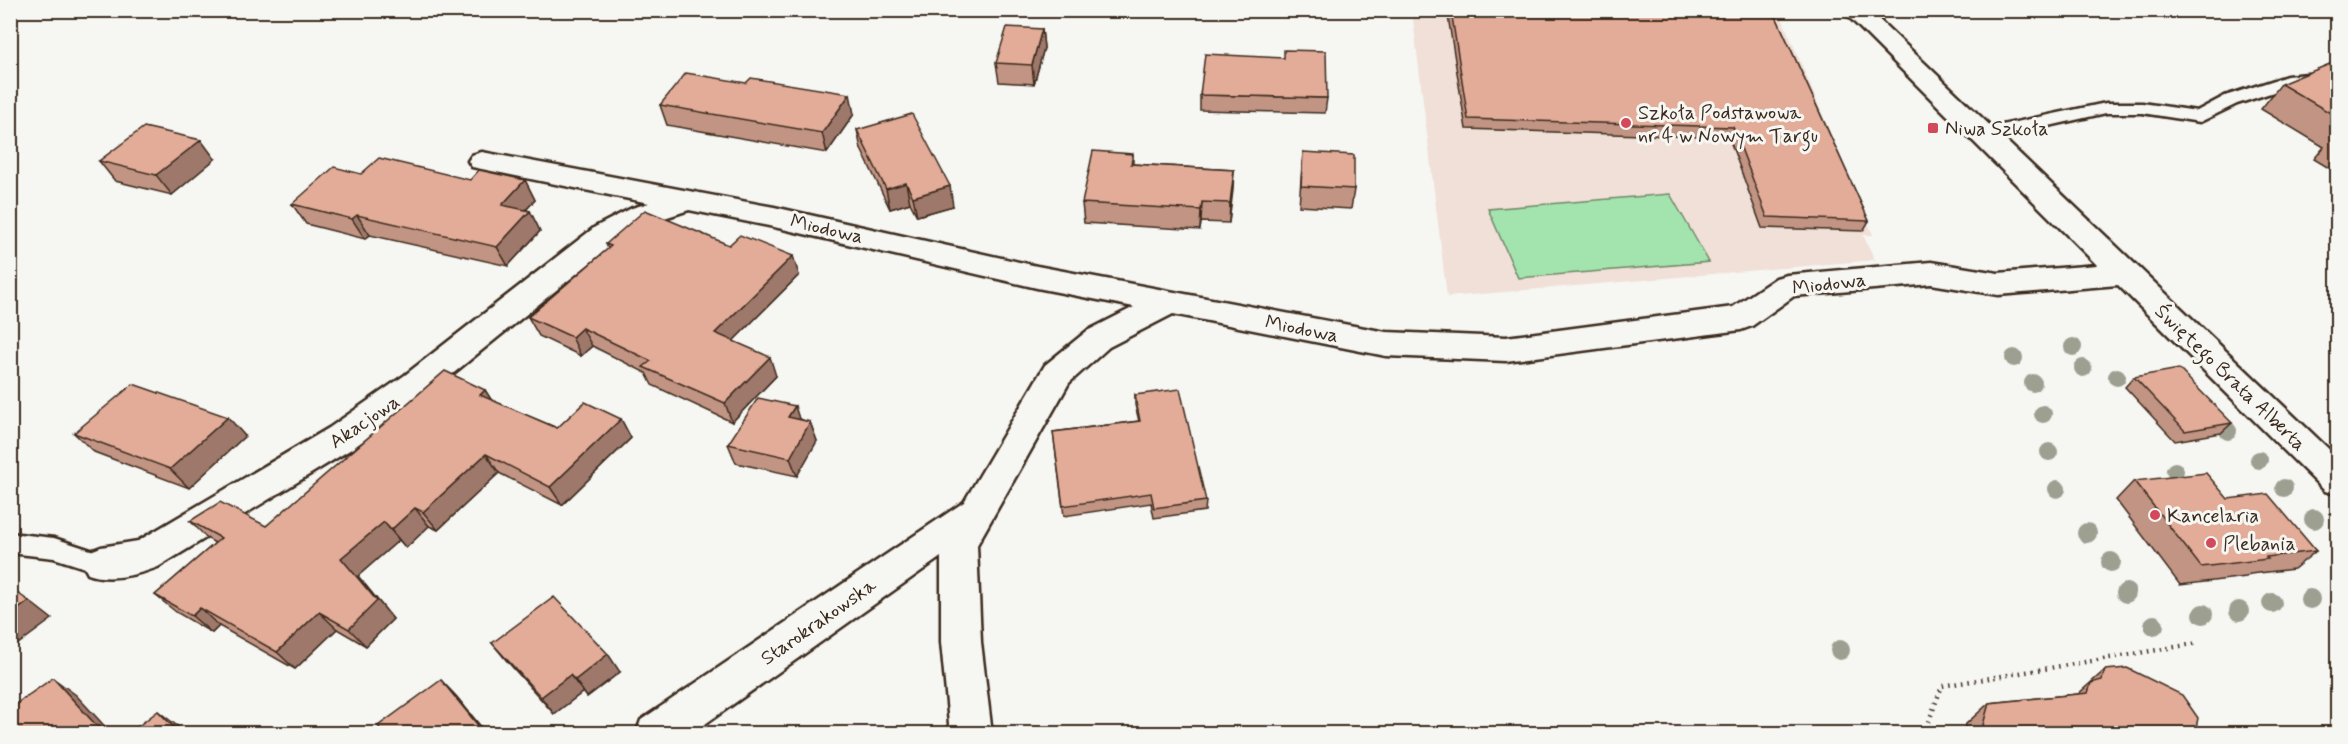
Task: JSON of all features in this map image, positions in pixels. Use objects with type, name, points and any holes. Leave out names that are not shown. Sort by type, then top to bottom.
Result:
[{"type":"street","name":"Świętego Brata Alberta","points":[[1854,10],[2337,481]]},
{"type":"street","name":"Miodowa","points":[[482,161],[774,217],[1037,277],[1386,344],[1506,349],[1741,318],[1787,286],[1931,273],[1998,284],[2124,274]]},
{"type":"street","name":"Akacjowa","points":[[101,563],[145,556],[331,444],[417,384],[606,234],[642,215],[687,200]]},
{"type":"street","name":"Starokrakowska","points":[[971,734],[961,642],[959,544],[1057,374],[1098,339],[1171,302]]},
{"type":"street","name":"Starokrakowska","points":[[656,734],[980,510]]},
{"type":"lane","points":[[1983,135],[2106,108],[2142,108],[2200,117],[2230,100],[2293,80],[2337,76]]},
{"type":"lane","name":"Akacjowa","points":[[10,543],[54,548],[101,563]]},
{"type":"path","points":[[1924,734],[1942,686],[2047,667],[2199,644]]},
{"type":"shaded area","name":"Szkoła Podstawowa nr 4 w Nowym Targu","points":[[1412,11],[1779,11],[1873,235],[1863,235],[1875,260],[1447,297]]},
{"type":"green space","points":[[1670,194],[1709,262],[1518,278],[1488,209]]},
{"type":"building","points":[[1451,10],[1773,10],[1869,221],[1767,217],[1733,127],[1468,119]]},
{"type":"building","points":[[1007,27],[1042,29],[1032,65],[996,63]]},
{"type":"building","points":[[1284,50],[1326,51],[1327,98],[1200,95],[1205,54],[1284,58]]},
{"type":"building","points":[[2337,61],[2337,117],[2281,84]]},
{"type":"building","points":[[686,73],[746,83],[751,78],[850,94],[822,133],[660,105]]},
{"type":"building","points":[[912,114],[950,186],[913,197],[906,183],[886,189],[857,130]]},
{"type":"building","points":[[144,127],[201,140],[156,175],[99,161]]},
{"type":"building","points":[[1093,151],[1133,154],[1131,164],[1234,170],[1230,203],[1202,202],[1201,210],[1082,203]]},
{"type":"building","points":[[1303,152],[1354,155],[1354,189],[1301,186]]},
{"type":"building","points":[[379,158],[470,180],[479,170],[525,180],[502,205],[530,211],[497,247],[357,215],[352,219],[292,204],[334,167],[361,174]]},
{"type":"building","points":[[645,210],[729,245],[740,235],[793,256],[715,333],[770,357],[725,403],[643,367],[651,361],[582,328],[572,337],[528,317],[611,246],[606,244]]},
{"type":"building","points":[[2179,369],[2232,423],[2185,431],[2134,377]]},
{"type":"building","points":[[445,371],[485,390],[480,395],[557,428],[585,402],[621,419],[550,487],[486,454],[423,512],[415,508],[391,530],[384,522],[341,558],[377,601],[349,629],[319,612],[277,652],[200,608],[192,616],[155,595],[221,538],[190,521],[220,502],[266,526]]},
{"type":"building","points":[[133,384],[228,417],[170,469],[74,433]]},
{"type":"building","points":[[1180,389],[1206,501],[1154,508],[1151,493],[1063,506],[1053,432],[1140,421],[1135,395]]},
{"type":"building","points":[[758,398],[795,406],[788,417],[810,422],[790,458],[728,444]]},
{"type":"building","points":[[2206,473],[2228,499],[2268,494],[2316,551],[2201,567],[2134,481]]},
{"type":"building","points":[[10,588],[29,601],[10,615]]},
{"type":"building","points":[[554,597],[608,654],[575,680],[570,675],[541,697],[492,643]]},
{"type":"building","points":[[2127,668],[2182,695],[2198,718],[2196,728],[2199,734],[1988,734],[1983,725],[1989,703],[2088,693],[2091,683],[2102,680],[2105,670]]},
{"type":"building","points":[[53,678],[104,734],[10,734],[10,708]]},
{"type":"building","points":[[441,680],[485,734],[384,734],[378,726]]},
{"type":"building","points":[[158,711],[180,734],[128,734]]},
{"type":"place","name":"Szkoła Podstawowa nr 4 w Nowym Targu","points":[[1626,123]]},
{"type":"place","name":"Niwa Szkoła","points":[[1933,128]]},
{"type":"place","name":"Kancelaria","points":[[2155,515]]},
{"type":"place","name":"Plebania","points":[[2211,543]]}]
